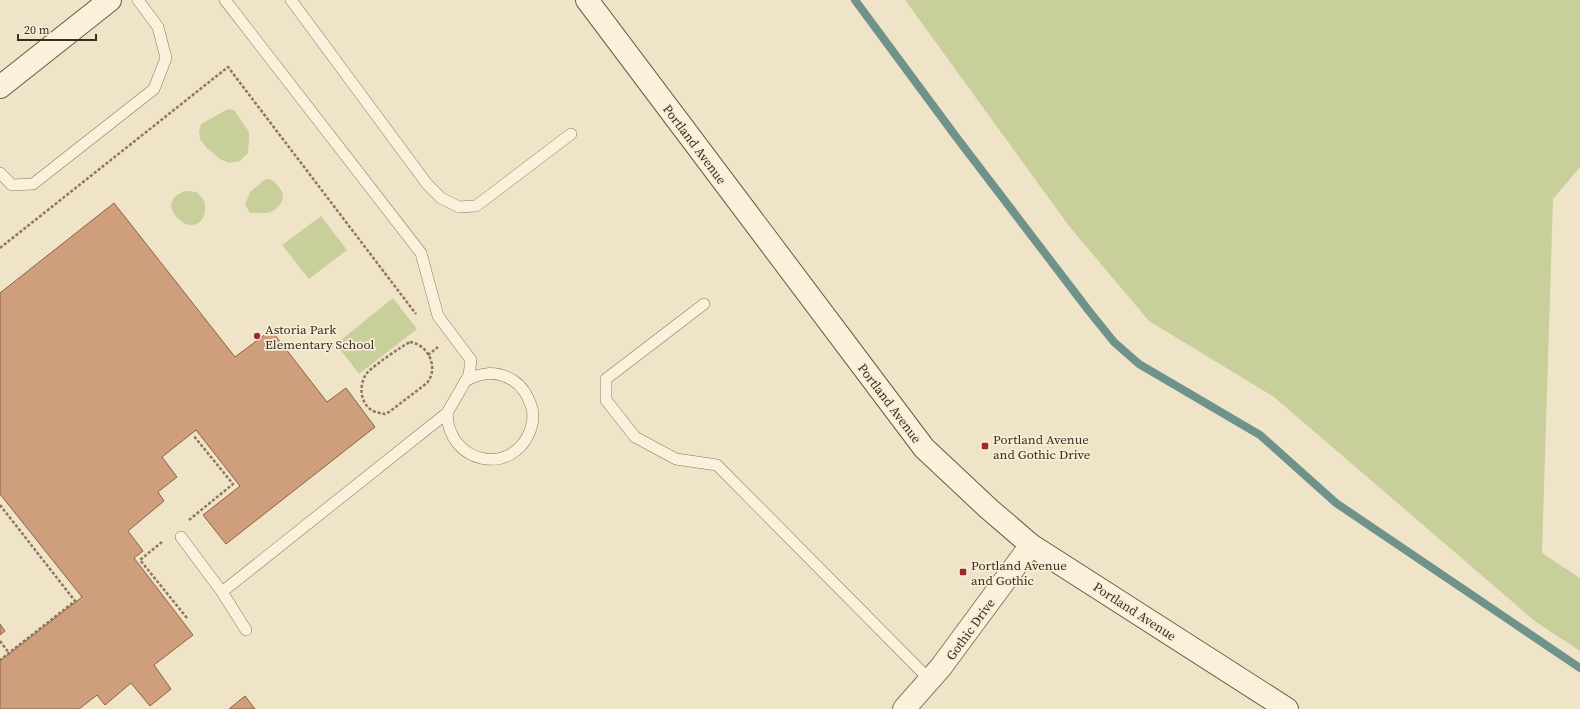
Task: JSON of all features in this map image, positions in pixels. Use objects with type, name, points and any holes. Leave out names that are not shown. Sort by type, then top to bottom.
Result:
[{"type":"street","points":[[0,87],[110,0]]},
{"type":"street","name":"Portland Avenue","points":[[587,0],[924,448],[989,509],[1031,545],[1287,709]]},
{"type":"street","name":"Gothic Drive","points":[[904,709],[941,667],[1031,545]]},
{"type":"lane","points":[[0,173],[12,185],[33,184],[154,89],[166,58],[158,27],[138,0]]},
{"type":"lane","points":[[222,592],[447,413],[469,375],[471,360],[438,316],[420,253],[225,0]]},
{"type":"lane","points":[[291,0],[427,184],[441,198],[459,207],[476,206],[571,134]]},
{"type":"lane","points":[[704,304],[606,379],[606,400],[635,437],[676,459],[717,465],[930,680]]},
{"type":"lane","points":[[447,413],[448,424],[453,438],[462,449],[475,457],[490,459],[505,457],[517,450],[527,438],[532,424],[533,409],[527,395],[519,384],[507,376],[492,373],[477,375],[465,381]]},
{"type":"lane","points":[[180,537],[222,592],[246,630]]},
{"type":"path","points":[[0,248],[228,67],[421,320]]},
{"type":"path","points":[[410,342],[419,346],[428,356],[433,362],[433,370],[428,383],[385,414],[368,407],[362,396],[362,388],[363,379],[368,372],[410,342]]},
{"type":"path","points":[[428,356],[440,346]]},
{"type":"path","points":[[193,435],[233,484]]},
{"type":"path","points":[[0,505],[75,601],[0,660]]},
{"type":"path","points":[[140,560],[187,618]]},
{"type":"path","points":[[0,642],[9,653]]},
{"type":"green space","points":[[905,0],[1580,0],[1580,167],[1553,199],[1542,553],[1580,578],[1580,651],[1536,622],[1274,397],[1149,321],[1069,226]]},
{"type":"green space","points":[[228,109],[234,110],[249,132],[248,153],[240,161],[229,163],[220,159],[206,147],[200,139],[199,131],[201,124]]},
{"type":"green space","points":[[269,179],[274,182],[283,194],[280,205],[270,212],[250,213],[245,205],[250,192],[264,180]]},
{"type":"green space","points":[[185,191],[197,192],[203,199],[205,207],[204,216],[199,223],[195,225],[182,222],[172,211],[171,206],[174,198]]},
{"type":"green space","points":[[321,216],[347,250],[309,279],[282,245]]},
{"type":"green space","points":[[393,298],[417,329],[359,374],[336,344]]},
{"type":"building","points":[[114,203],[235,357],[271,330],[327,402],[346,388],[375,427],[226,544],[203,515],[240,486],[196,430],[162,457],[177,477],[158,492],[164,501],[128,531],[143,551],[134,558],[193,635],[154,665],[171,689],[150,706],[131,683],[105,705],[97,695],[79,709],[0,709],[0,661],[82,597],[0,494],[0,293]]},
{"type":"building","points":[[0,624],[5,631],[0,635]]},
{"type":"building","points":[[245,696],[255,709],[229,709]]},
{"type":"waterway","points":[[855,0],[957,138],[1114,342],[1139,364],[1260,435],[1336,503],[1580,668]]},
{"type":"place","name":"Astoria Park Elementary School","points":[[257,336]]},
{"type":"place","name":"Portland Avenue and Gothic Drive","points":[[985,446]]},
{"type":"place","name":"Portland Avenue and Gothic","points":[[963,572]]}]
